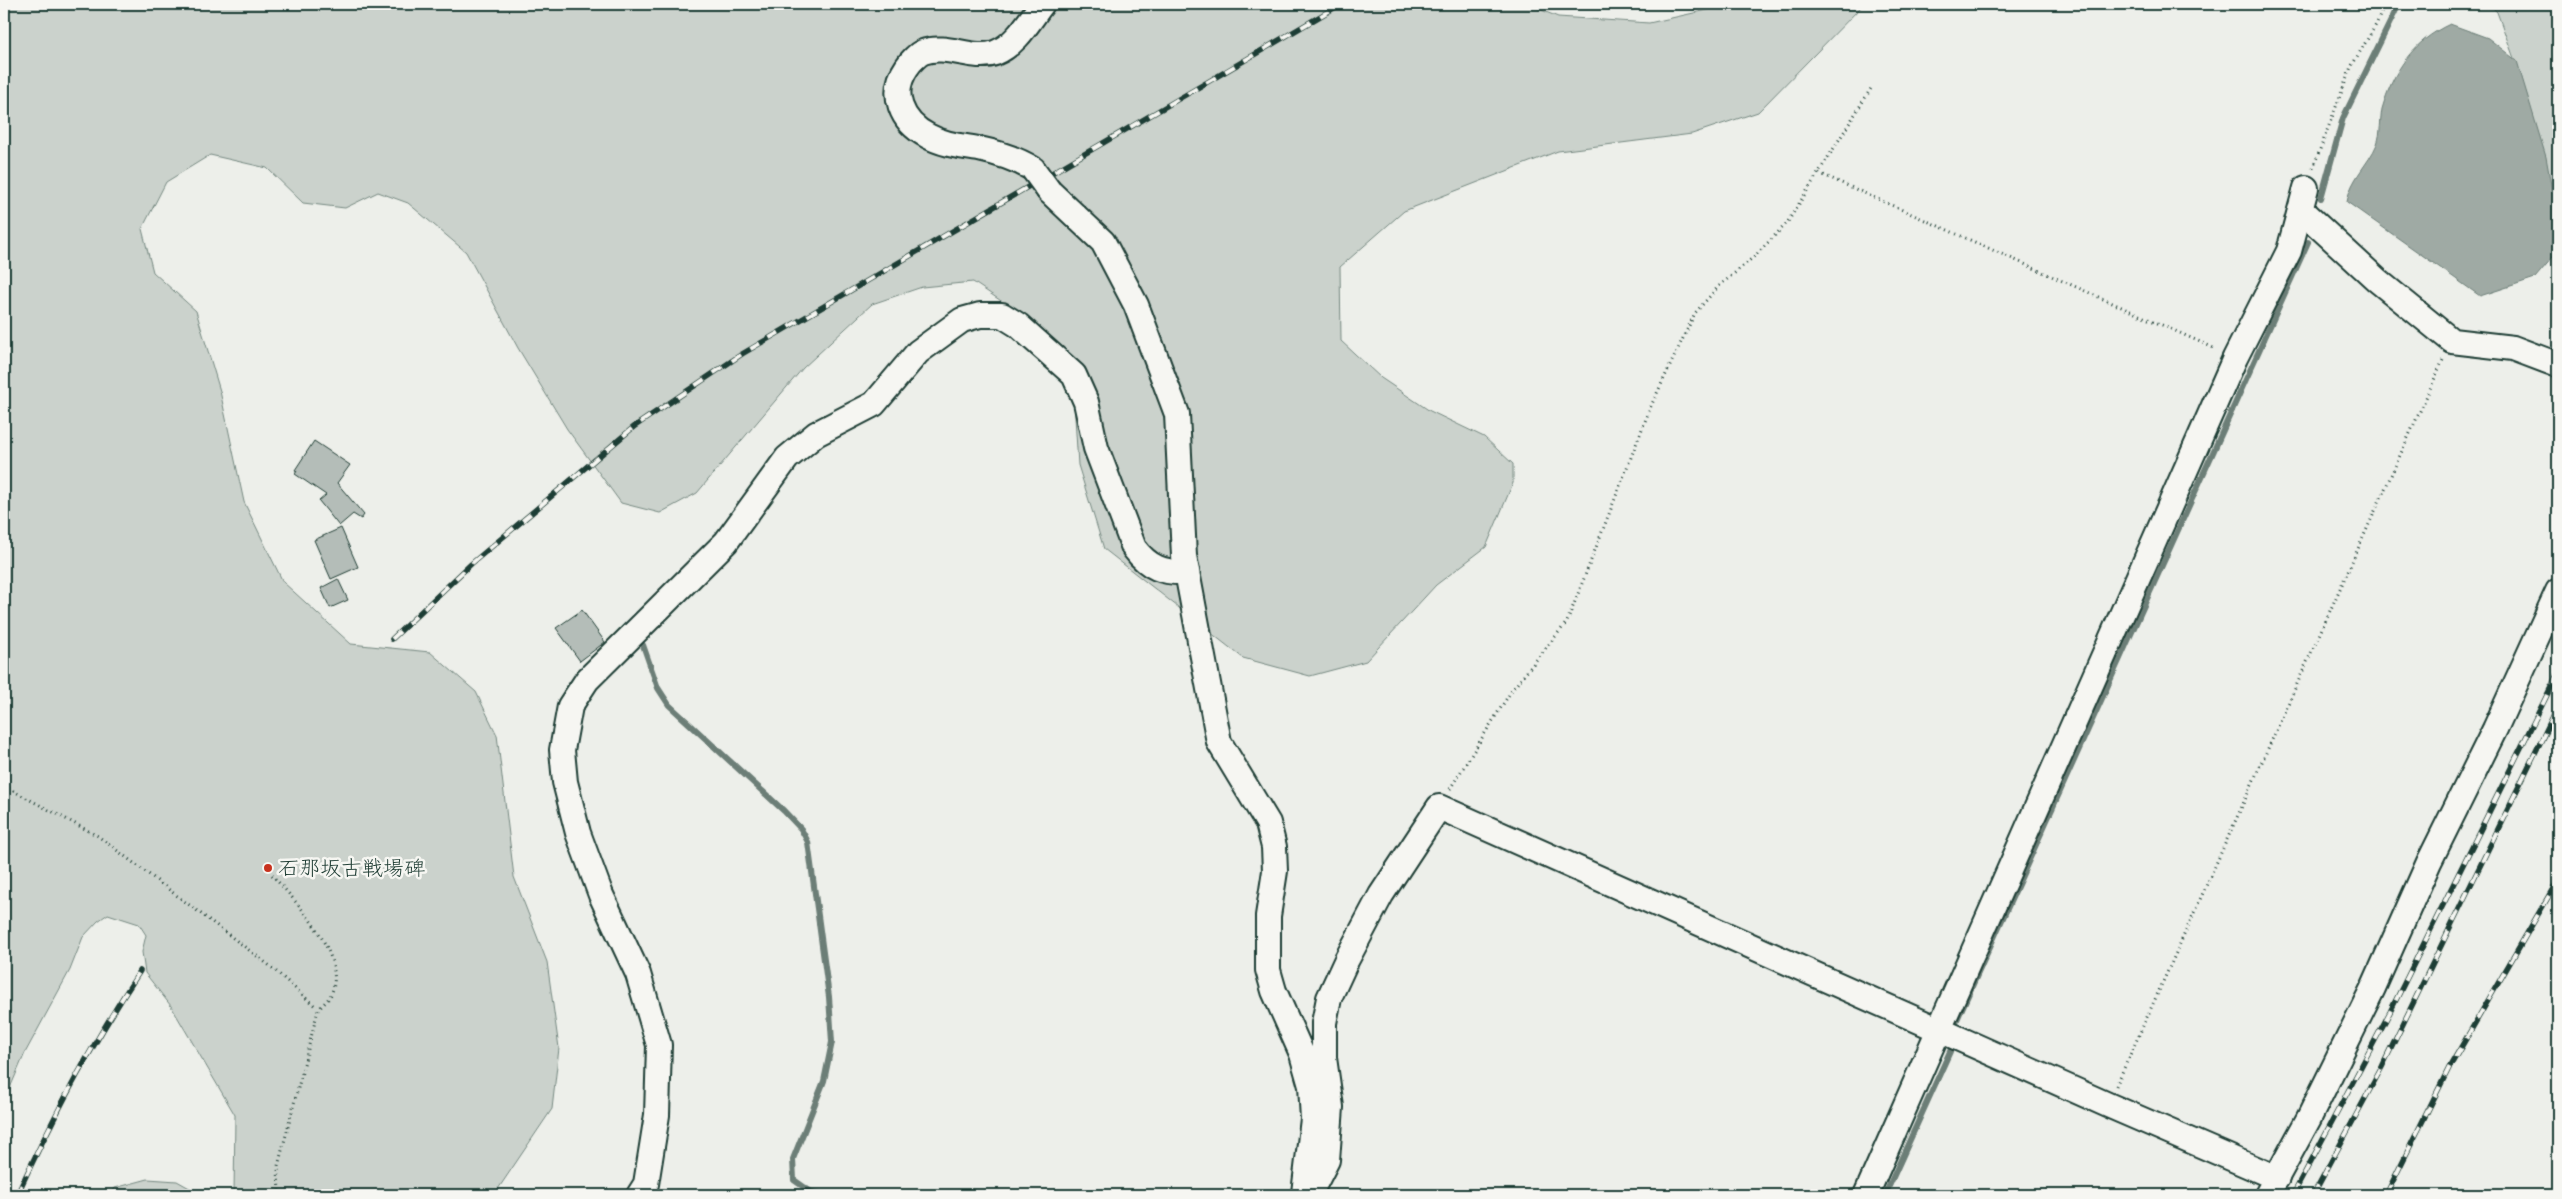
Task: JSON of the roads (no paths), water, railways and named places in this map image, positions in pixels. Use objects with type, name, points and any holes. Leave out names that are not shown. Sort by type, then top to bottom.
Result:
[{"type":"street","points":[[1042,4],[1009,46],[994,53],[942,50],[923,52],[909,63],[900,77],[897,87],[898,99],[902,112],[910,124],[928,136],[946,144],[1002,155],[1033,169],[1049,191],[1103,242],[1136,305],[1177,414],[1184,556],[1219,742],[1268,823],[1274,847],[1275,871],[1268,916],[1268,970],[1274,991],[1302,1054],[1311,1086],[1313,1119],[1304,1195]]},
{"type":"street","points":[[1866,1195],[2235,358],[2289,251],[2303,199],[2377,280],[2452,341],[2513,348],[2558,364]]},
{"type":"street","points":[[639,1195],[646,1184],[657,1114],[659,1045],[638,974],[601,895],[578,832],[565,782],[562,750],[570,706],[587,680],[726,542],[787,458],[816,434],[874,404],[918,352],[962,320],[980,315],[1002,315],[1018,325],[1074,375],[1086,402],[1096,448],[1134,548],[1142,558],[1158,570],[1187,572]]},
{"type":"street","points":[[1308,1195],[1327,1160],[1330,1107],[1324,1058],[1324,1023],[1329,998],[1347,959],[1381,895],[1439,807],[2108,1105],[2272,1186],[2309,1118],[2368,996],[2429,862],[2495,729],[2558,591]]},
{"type":"waterway","points":[[2321,198],[2343,118],[2399,4]]},
{"type":"waterway","points":[[1955,1024],[2308,242]]},
{"type":"waterway","points":[[643,645],[658,688],[669,705],[784,811],[801,829],[808,842],[829,997],[832,1042],[824,1081],[793,1159],[794,1180],[811,1192],[824,1195]]},
{"type":"waterway","points":[[1885,1195],[1952,1047]]},
{"type":"railway","points":[[392,639],[471,564],[635,426],[742,354],[1341,4]]},
{"type":"railway","points":[[2293,1195],[2390,1012],[2558,673]]},
{"type":"railway","points":[[2313,1195],[2382,1067],[2558,706]]},
{"type":"railway","points":[[2386,1195],[2449,1068],[2558,880]]},
{"type":"railway","points":[[17,1195],[74,1081],[122,998],[140,971]]},
{"type":"place","name":"石那坂古戦場碑","points":[[268,868]]}]
